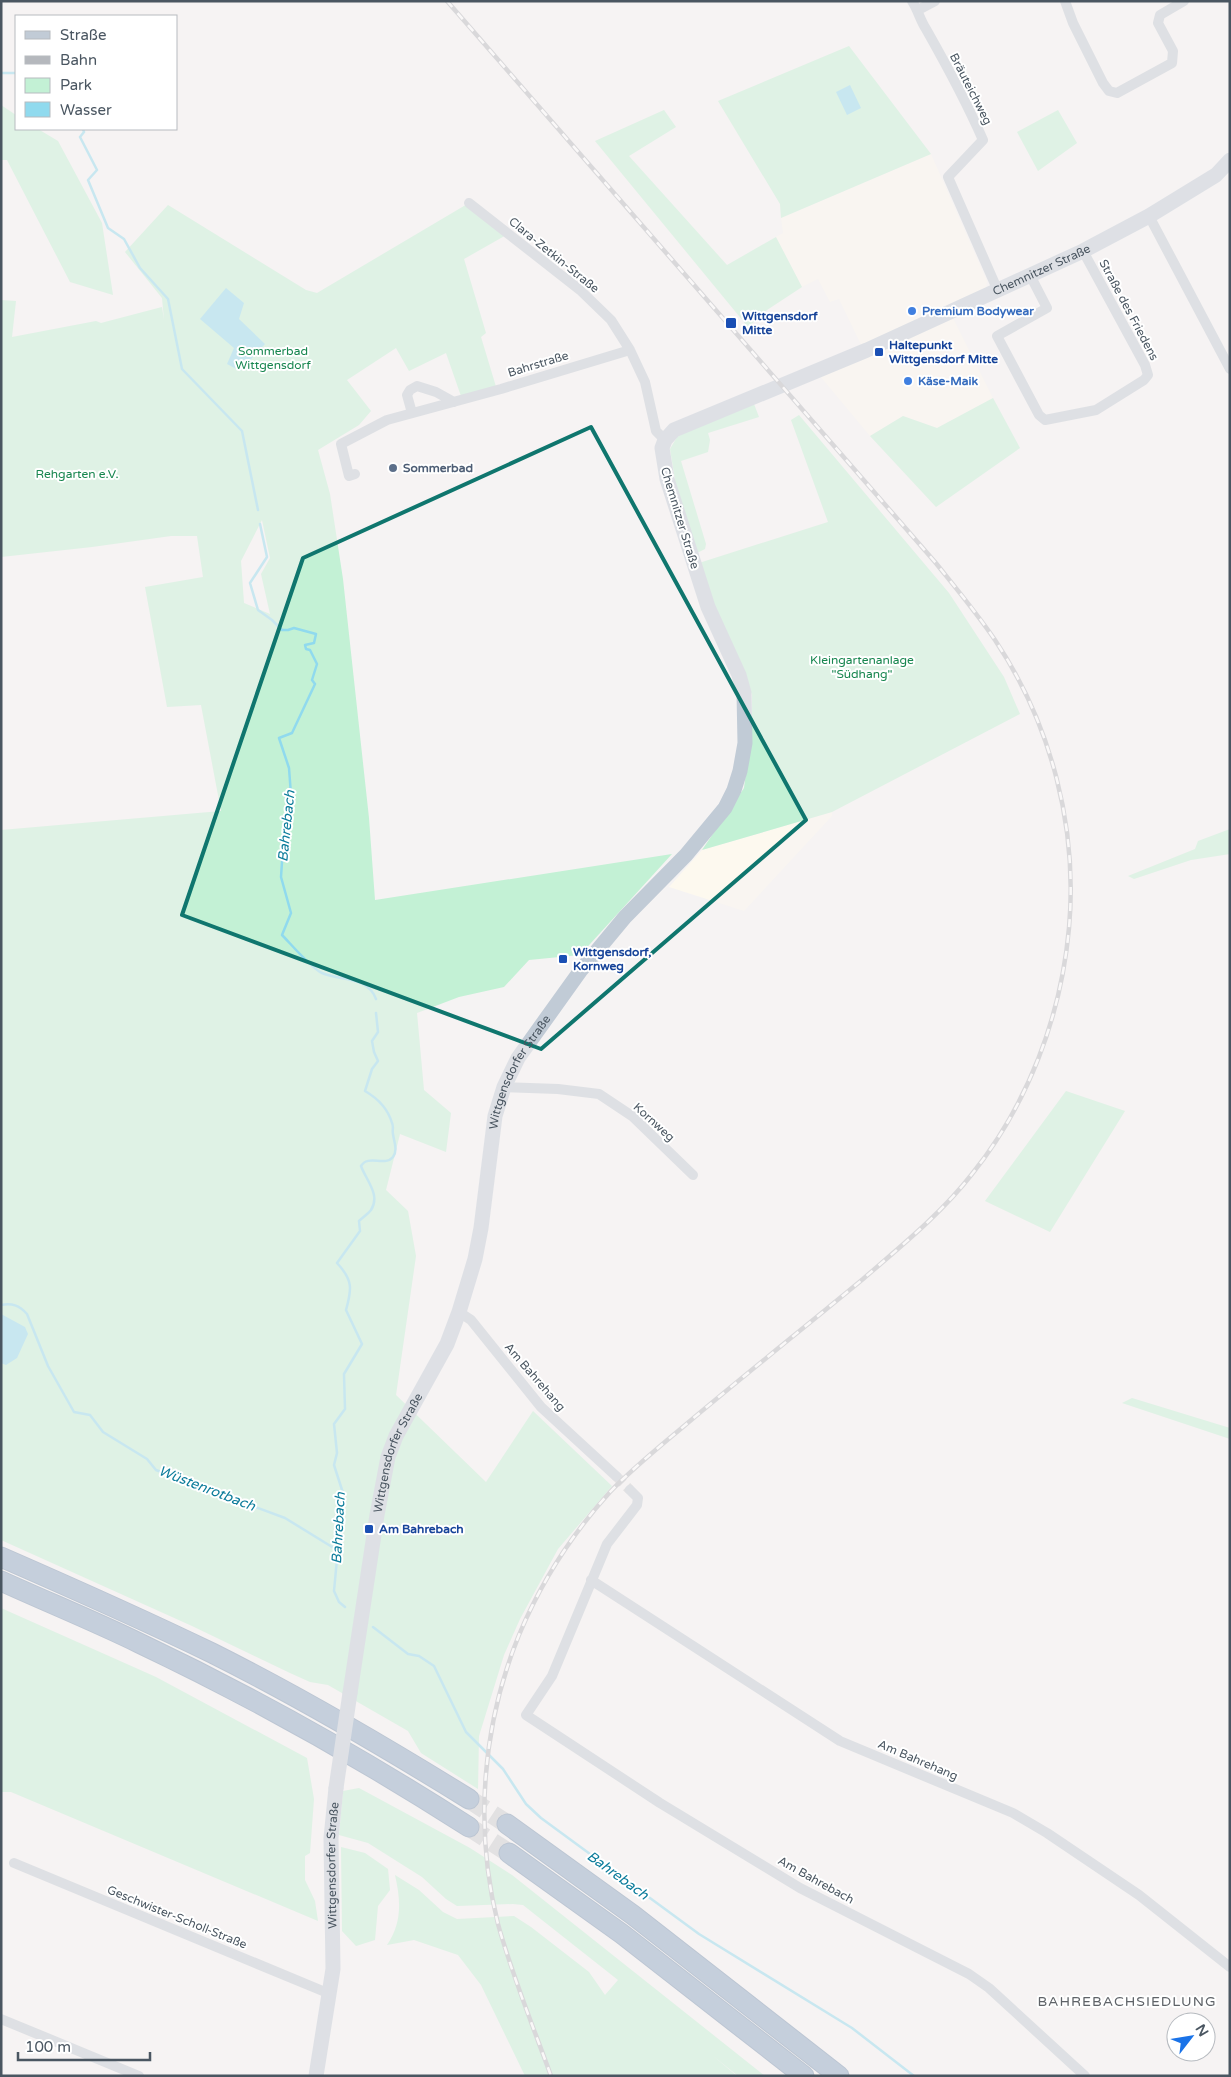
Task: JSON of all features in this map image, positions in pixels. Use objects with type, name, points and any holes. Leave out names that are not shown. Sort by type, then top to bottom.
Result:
[{"type":"highway","points":[[1,1557],[96,1598],[213,1654],[362,1734],[469,1799]]},
{"type":"highway","points":[[1,1582],[138,1642],[201,1673],[354,1755],[469,1827]]},
{"type":"highway","points":[[507,1824],[633,1915],[839,2076]]},
{"type":"highway","points":[[509,1853],[622,1934],[804,2076]]},
{"type":"street","name":"Bräuteichweg","points":[[912,1],[963,95],[983,140],[948,177],[998,291]]},
{"type":"street","points":[[918,10],[935,1]]},
{"type":"street","points":[[1065,1],[1073,23],[1103,83],[1109,91],[1117,93],[1172,63],[1173,51],[1158,23],[1160,15],[1184,1]]},
{"type":"street","name":"Chemnitzer Straße","points":[[556,1004],[625,917],[686,855],[725,808],[734,790],[740,771],[745,743],[746,718],[742,684],[734,661],[708,607],[677,516],[662,461],[662,448],[665,440],[674,430],[827,368],[1083,251],[1149,216],[1216,175],[1230,160]]},
{"type":"street","name":"Clara-Zetkin-Straße","points":[[469,203],[580,290],[611,320],[630,350],[645,382],[656,431],[665,440]]},
{"type":"street","points":[[1149,216],[1230,369]]},
{"type":"street","name":"Straße des Friedens","points":[[1030,275],[1047,308],[997,336],[1039,415],[1045,420],[1096,410],[1144,380],[1148,375],[1145,365],[1083,251]]},
{"type":"street","name":"Bahrstraße","points":[[355,474],[349,476],[341,444],[387,420],[630,350]]},
{"type":"street","points":[[412,413],[406,395],[414,387],[427,389],[454,402]]},
{"type":"street","name":"Wittgensdorfer Straße","points":[[316,2076],[330,1994],[333,1964],[331,1838],[336,1788],[377,1514],[388,1458],[396,1436],[447,1344],[460,1312],[475,1259],[495,1116],[504,1087],[518,1058],[556,1004]]},
{"type":"street","name":"Kornweg","points":[[504,1087],[558,1089],[599,1094],[632,1116],[693,1175]]},
{"type":"street","name":"Am Bahrehang","points":[[460,1312],[471,1320],[541,1407],[616,1476]]},
{"type":"street","points":[[591,1580],[608,1544],[637,1505],[638,1498],[630,1490]]},
{"type":"street","name":"Am Bahrehang","points":[[591,1580],[840,1741],[1013,1814],[1047,1833],[1139,1895],[1230,1967]]},
{"type":"street","name":"Am Bahrebach","points":[[591,1580],[552,1676],[526,1715],[660,1803],[800,1888],[969,1974],[989,1988],[1085,2076]]},
{"type":"street","name":"Geschwister-Scholl-Straße","points":[[14,1863],[330,1994]]},
{"type":"street","points":[[1,2019],[139,2076]]},
{"type":"highlighted area","points":[[591,427],[806,820],[541,1049],[182,915],[303,558]]},
{"type":"shaded area","points":[[931,154],[987,281],[986,289],[948,308],[993,398],[937,428],[903,416],[870,436],[820,376],[866,355],[839,299],[830,302],[818,279],[802,287],[776,237],[783,233],[781,218]]},
{"type":"shaded area","points":[[832,812],[832,816],[744,911],[669,887],[702,850]]},
{"type":"green space","points":[[849,46],[931,154],[781,218],[780,204],[718,101]]},
{"type":"green space","points":[[1,105],[15,114],[15,130],[40,130],[58,141],[102,223],[113,295],[70,282],[7,160],[1,160]]},
{"type":"green space","points":[[664,110],[676,127],[629,156],[727,265],[776,237],[802,287],[767,310],[748,327],[595,141]]},
{"type":"green space","points":[[1058,110],[1077,143],[1038,171],[1017,132]]},
{"type":"green space","points":[[469,203],[508,234],[464,259],[486,333],[481,337],[497,390],[462,399],[446,353],[409,371],[396,348],[347,380],[371,411],[359,425],[318,450],[330,494],[343,579],[369,818],[375,900],[672,854],[580,955],[529,960],[504,987],[459,997],[417,1013],[424,1090],[451,1113],[446,1152],[400,1134],[386,1190],[408,1211],[416,1256],[396,1395],[486,1482],[533,1411],[612,1486],[558,1549],[520,1619],[504,1655],[479,1736],[478,1789],[421,1753],[408,1731],[328,1685],[310,1682],[192,1626],[1,1540],[1,830],[221,811],[201,705],[167,707],[145,587],[203,577],[197,536],[171,536],[1,557],[1,300],[16,301],[12,337],[96,321],[101,323],[162,307],[164,320],[162,298],[125,252],[168,205],[306,290],[317,293]],"holes":[[[262,520],[270,558],[261,574],[270,614],[244,603],[241,561]]]},
{"type":"green space","points":[[993,398],[1020,448],[936,507],[870,436],[903,416],[937,428]]},
{"type":"green space","points":[[754,404],[759,417],[708,433],[710,440],[708,452],[681,461],[706,544],[705,549],[697,553],[679,505],[670,449],[677,437],[686,432]]},
{"type":"green space","name":"Kleingartenanlage \"Südhang\"","points":[[799,415],[949,593],[1004,677],[1020,714],[832,812],[702,850],[744,788],[752,725],[752,695],[740,661],[715,611],[699,563],[828,522],[791,420]]},
{"type":"green space","points":[[1230,829],[1230,854],[1191,860],[1134,879],[1128,876],[1195,849],[1198,841]]},
{"type":"green space","points":[[1066,1091],[1125,1111],[1050,1232],[985,1201]]},
{"type":"green space","points":[[1132,1398],[1230,1428],[1230,1439],[1122,1403]]},
{"type":"green space","points":[[1,1608],[156,1677],[307,1758],[314,1799],[310,1853],[305,1856],[305,1880],[315,1901],[318,1921],[11,1792],[1,1792]]},
{"type":"green space","points":[[359,1788],[470,1848],[512,1875],[765,2076],[738,2076],[712,2055],[737,2076],[525,2076],[481,1985],[458,1955],[414,1940],[387,1945],[392,1937],[399,1912],[395,1875],[419,1890],[443,1912],[457,1919],[514,1916],[589,1972],[605,1995],[618,1980],[523,1905],[457,1906],[446,1899],[422,1877],[368,1843],[339,1835],[343,1791]]},
{"type":"green space","points":[[341,1847],[365,1853],[388,1869],[390,1890],[378,1906],[375,1940],[356,1946],[342,1931]]},
{"type":"water","points":[[850,85],[861,108],[847,115],[836,92]]},
{"type":"water","points":[[226,288],[244,303],[239,319],[265,344],[240,371],[227,364],[234,348],[200,319]]},
{"type":"water","points":[[1,1314],[25,1327],[28,1334],[17,1358],[6,1365],[1,1363]]},
{"type":"waterway","name":"Bahrebach","points":[[1,73],[15,73]]},
{"type":"waterway","name":"Bahrebach","points":[[83,130],[80,137],[97,170],[88,180],[108,228],[124,239],[140,268],[168,299],[182,369],[242,431],[258,510]]},
{"type":"waterway","name":"Bahrebach","points":[[260,524],[267,557],[250,583],[258,610],[282,630],[294,628],[316,634],[314,643],[305,645],[306,649],[310,650],[317,664],[312,680],[315,684],[292,733],[279,738],[289,768],[291,795],[285,816],[281,877],[291,913],[282,935],[318,971],[353,980],[367,986],[376,999]]},
{"type":"waterway","name":"Bahrebach","points":[[345,1607],[339,1602],[334,1591],[340,1527],[336,1516],[343,1493],[334,1465],[337,1453],[334,1424],[345,1409],[344,1374],[362,1344],[346,1310],[350,1285],[346,1275],[337,1263],[360,1231],[359,1221],[370,1211],[374,1204],[374,1193],[361,1166],[368,1161],[390,1160],[395,1149],[393,1124],[388,1113],[374,1097],[365,1091],[372,1069],[378,1061],[372,1041],[378,1032],[376,1013]]},
{"type":"waterway","name":"Wüstenrotbach","points":[[1,1305],[15,1305],[27,1314],[48,1366],[74,1412],[90,1415],[103,1432],[147,1459],[156,1470],[285,1518],[337,1550]]},
{"type":"waterway","name":"Bahrebach","points":[[373,1627],[408,1654],[419,1656],[434,1666],[466,1732],[503,1769],[526,1804],[541,1818],[699,1934],[852,2028],[914,2076]]},
{"type":"tunnel","points":[[616,1476],[630,1490]]},
{"type":"tunnel","points":[[469,1799],[507,1824]]},
{"type":"tunnel","points":[[469,1827],[509,1853]]},
{"type":"railway","points":[[447,1],[935,562],[995,640],[1015,672],[1045,741],[1064,815],[1069,852],[1071,890],[1065,961],[1050,1026],[1025,1089],[1010,1119],[972,1174],[947,1203],[920,1229],[863,1279],[659,1447],[610,1492],[558,1559],[537,1596],[519,1635],[506,1670],[490,1741],[484,1814],[486,1851],[490,1888],[498,1924],[516,1981],[551,2076]]},
{"type":"place","name":"Premium Bodywear","points":[[912,311]]},
{"type":"place","name":"Wittgensdorf Mitte","points":[[731,323]]},
{"type":"place","name":"Haltepunkt Wittgensdorf Mitte","points":[[879,352]]},
{"type":"place","name":"Käse-Maik","points":[[908,381]]},
{"type":"place","name":"Sommerbad","points":[[393,468]]},
{"type":"place","name":"Wittgensdorf, Kornweg","points":[[563,959]]},
{"type":"place","name":"Am Bahrebach","points":[[369,1529]]},
{"type":"district","name":"BAHREBACHSIEDLUNG","points":[[1127,2001]]},
{"type":"park label","name":"Sommerbad Wittgensdorf","points":[[273,358]]},
{"type":"park label","name":"Rehgarten e.V.","points":[[77,474]]}]
